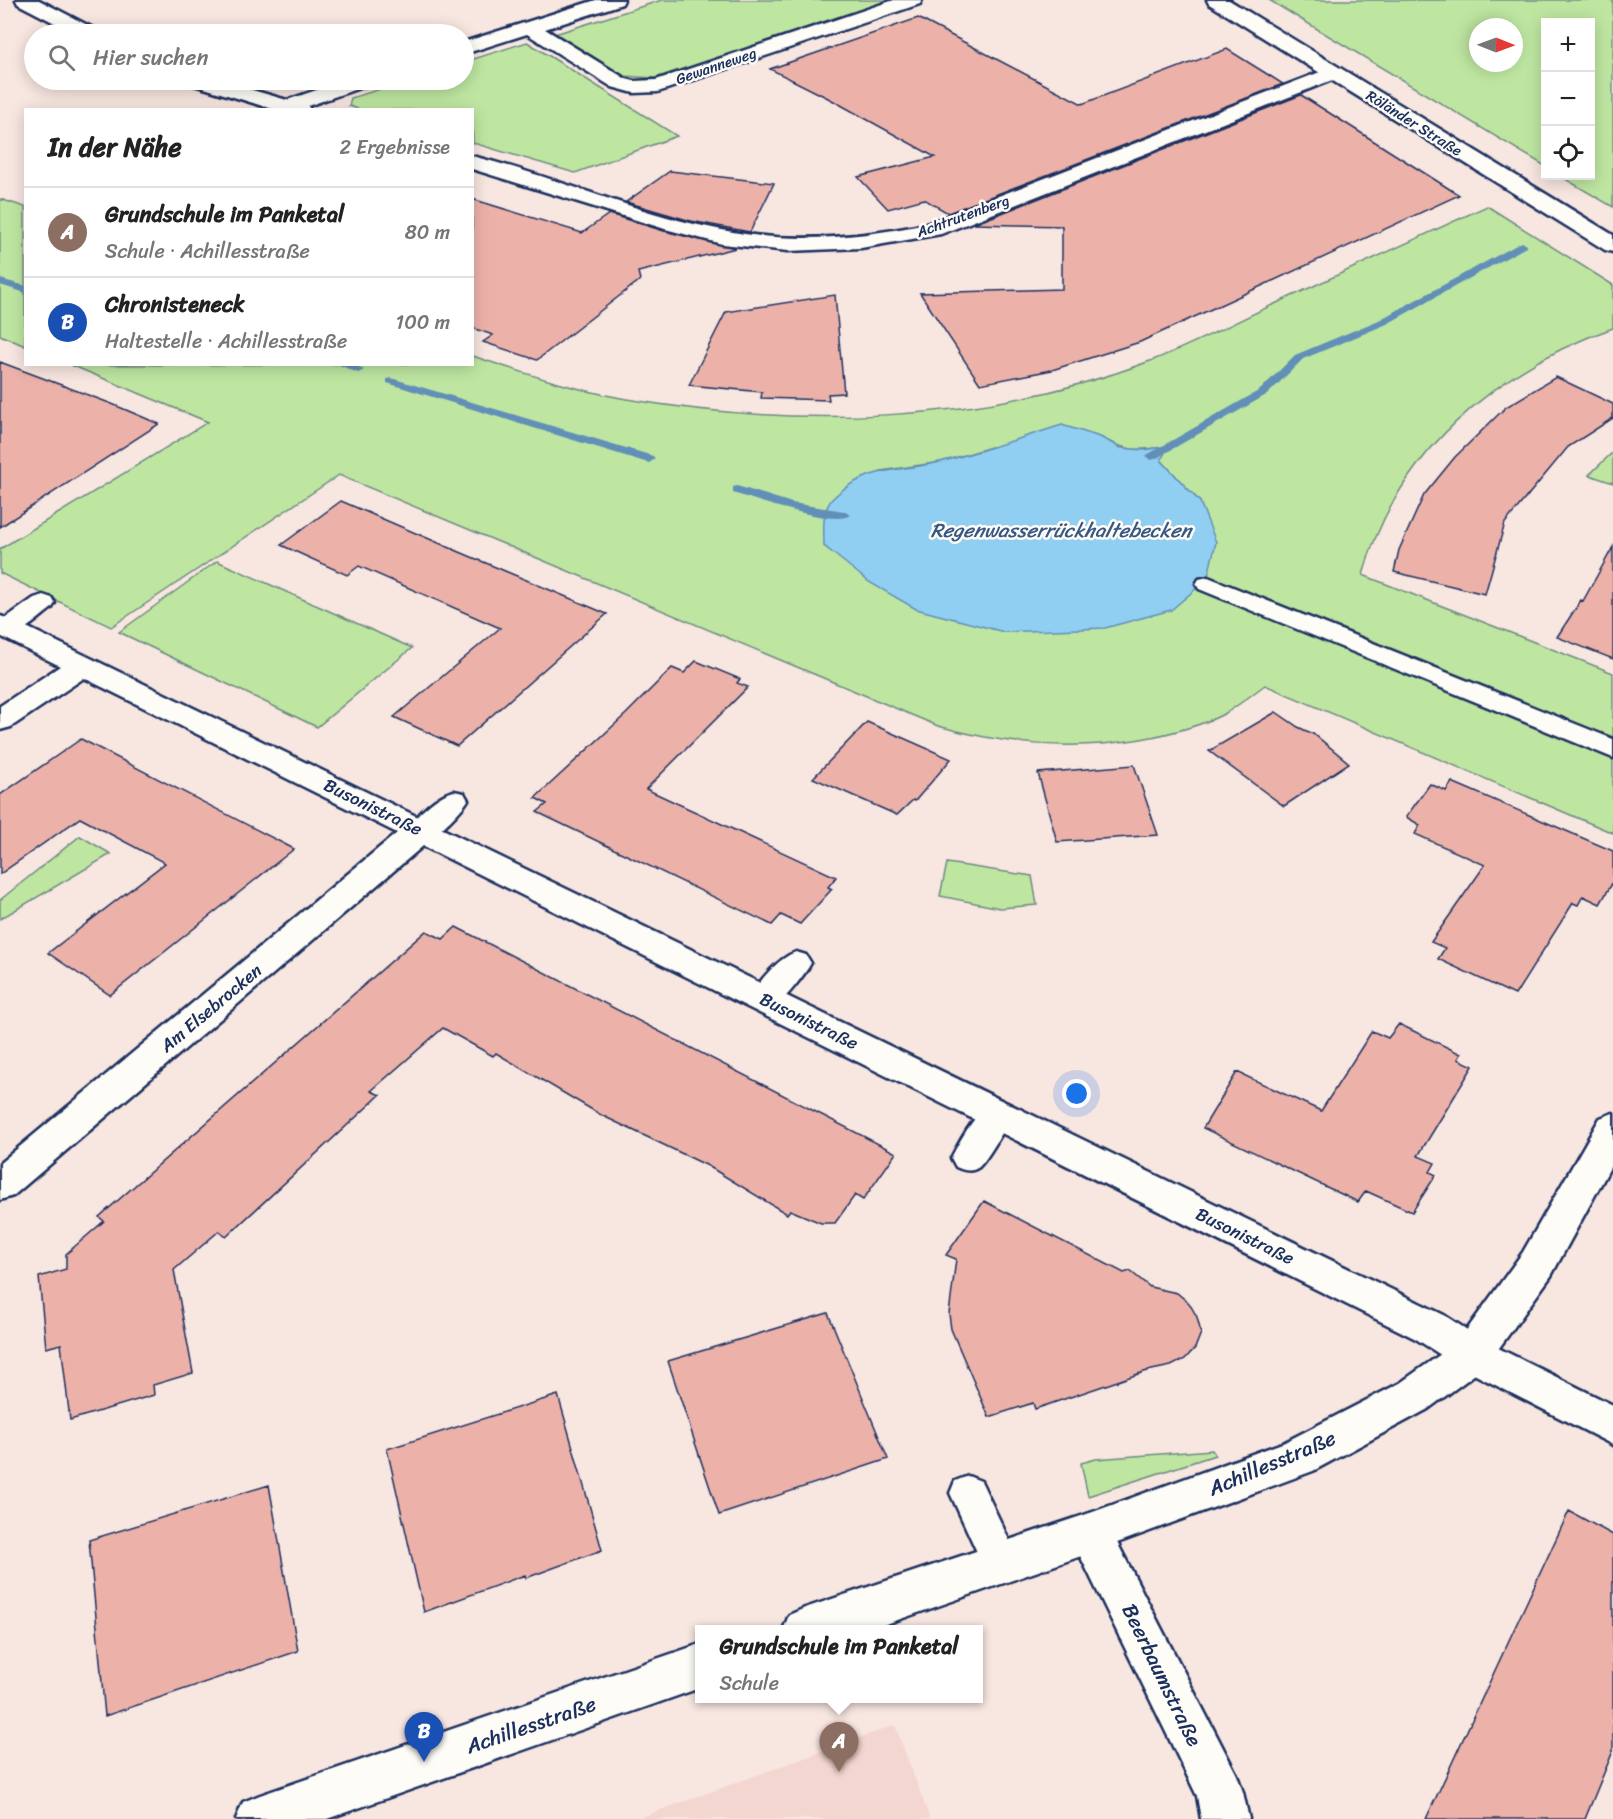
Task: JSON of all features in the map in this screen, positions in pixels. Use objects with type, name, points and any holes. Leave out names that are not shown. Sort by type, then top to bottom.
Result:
[{"type":"street","points":[[25,0],[71,24]]},
{"type":"street","points":[[474,45],[615,0]]},
{"type":"street","name":"Gewanneweg","points":[[529,27],[619,83],[643,88],[666,83],[913,0]]},
{"type":"street","name":"Röländer Straße","points":[[1216,0],[1613,245]]},
{"type":"street","name":"Achtrutenberg","points":[[474,163],[696,232],[741,240],[791,244],[858,242],[900,237],[933,229],[1333,73]]},
{"type":"street","points":[[232,90],[294,108],[339,90]]},
{"type":"street","name":"Busonistraße","points":[[4,626],[1394,1309],[1613,1426]]},
{"type":"street","points":[[0,720],[83,665]]},
{"type":"street","name":"Am Elsebrocken","points":[[0,1185],[421,830]]},
{"type":"street","name":"Achillesstraße","points":[[817,1625],[1090,1533],[1298,1456],[1413,1396],[1473,1353],[1537,1263],[1613,1128]]},
{"type":"street","name":"Beerbaumstraße","points":[[1090,1533],[1220,1792],[1225,1819]]},
{"type":"street","name":"Achillesstraße","points":[[260,1819],[695,1667]]},
{"type":"lane","points":[[1208,584],[1613,749]]},
{"type":"lane","points":[[4,626],[44,603]]},
{"type":"lane","points":[[421,830],[454,800]]},
{"type":"lane","points":[[764,999],[796,963]]},
{"type":"lane","points":[[967,1158],[997,1114]]},
{"type":"lane","points":[[968,1493],[1001,1563]]},
{"type":"shaded area","points":[[895,1725],[930,1819],[636,1819]]},
{"type":"green space","points":[[662,0],[890,0],[655,78],[623,76],[555,34]]},
{"type":"green space","points":[[1269,0],[1613,0],[1613,207],[1567,180],[1595,180],[1595,18],[1541,18],[1541,164]]},
{"type":"green space","points":[[527,42],[677,136],[575,173],[474,143],[474,108],[355,108],[349,106],[351,98],[377,90],[474,90],[474,59]]},
{"type":"green space","points":[[0,199],[24,207],[24,346],[0,335]]},
{"type":"green space","points":[[1487,206],[1613,285],[1613,328],[1570,345],[1530,366],[1492,392],[1457,421],[1426,454],[1400,491],[1378,531],[1363,575],[1613,673],[1613,833],[1265,685],[1229,711],[1204,723],[1162,735],[1115,743],[1064,745],[1014,742],[938,726],[339,475],[111,627],[0,573],[0,549],[208,422],[73,366],[474,366],[474,356],[584,390],[687,408],[754,414],[890,415],[957,408],[1024,397],[1089,381],[1153,360]],"holes":[[[1100,437],[1133,449],[1168,446],[1161,460],[1200,502],[836,555],[824,546],[881,471],[941,462],[991,447]]]},
{"type":"green space","points":[[1613,452],[1613,483],[1589,475]]},
{"type":"green space","points":[[217,561],[412,648],[317,727],[119,632]]},
{"type":"green space","points":[[80,836],[111,854],[0,919],[0,900]]},
{"type":"green space","points":[[947,863],[1032,876],[1037,905],[1000,908],[940,896]]},
{"type":"green space","points":[[1212,1450],[1215,1455],[1088,1496],[1081,1463],[1096,1459]]},
{"type":"water","name":"Regenwasserrückhaltebecken","points":[[1062,425],[1100,437],[1121,448],[1144,450],[1168,446],[1161,460],[1200,502],[1216,542],[1208,576],[1171,610],[1105,628],[1004,632],[916,609],[869,582],[824,546],[824,520],[829,503],[846,487],[859,480],[886,471],[959,457]]},
{"type":"building","points":[[918,18],[1082,104],[1227,49],[1283,84],[948,213],[924,199],[888,209],[858,177],[935,157],[770,69]]},
{"type":"building","points":[[1301,95],[1459,195],[1140,342],[1052,370],[980,384],[920,293],[1062,289],[1062,226],[974,224]]},
{"type":"building","points":[[670,171],[774,183],[750,232],[691,221],[626,202]]},
{"type":"building","points":[[474,200],[582,233],[609,214],[664,231],[736,248],[638,272],[640,280],[537,360],[483,342],[493,335],[474,329]]},
{"type":"building","points":[[835,295],[844,393],[828,394],[829,400],[761,398],[762,392],[689,385],[726,312]]},
{"type":"building","points":[[0,362],[112,404],[159,424],[0,527]]},
{"type":"building","points":[[1556,377],[1613,404],[1613,418],[1568,447],[1505,523],[1485,594],[1394,572],[1399,550],[1424,495],[1455,457],[1506,407]]},
{"type":"building","points":[[341,501],[607,614],[457,746],[394,717],[500,628],[359,566],[347,575],[281,545]]},
{"type":"building","points":[[1613,547],[1613,659],[1557,637],[1581,600],[1583,601]]},
{"type":"building","points":[[696,661],[740,679],[737,683],[748,687],[646,789],[836,877],[828,887],[832,889],[800,924],[781,915],[772,925],[537,812],[547,804],[535,798],[672,668],[684,673]]},
{"type":"building","points":[[1276,712],[1315,735],[1349,763],[1284,806],[1209,751]]},
{"type":"building","points":[[867,722],[951,759],[915,801],[913,800],[897,815],[813,778]]},
{"type":"building","points":[[81,739],[294,849],[110,995],[48,953],[165,863],[80,818],[0,874],[0,795]]},
{"type":"building","points":[[1134,765],[1158,835],[1057,842],[1038,773]]},
{"type":"building","points":[[1452,782],[1613,851],[1613,882],[1600,904],[1583,896],[1578,905],[1573,903],[1515,995],[1438,959],[1445,948],[1431,942],[1485,865],[1415,834],[1420,825],[1406,817],[1430,784],[1446,791]]},
{"type":"building","points":[[456,927],[896,1153],[863,1200],[855,1195],[835,1223],[821,1223],[790,1210],[787,1214],[708,1166],[601,1115],[496,1053],[493,1056],[443,1028],[371,1091],[380,1095],[226,1237],[219,1231],[174,1270],[193,1373],[153,1385],[154,1395],[70,1420],[61,1344],[46,1348],[39,1277],[66,1269],[66,1254],[104,1221],[99,1217],[426,931],[443,939]]},
{"type":"building","points":[[1399,1024],[1461,1054],[1458,1059],[1473,1066],[1418,1156],[1435,1163],[1430,1172],[1436,1175],[1412,1212],[1366,1191],[1358,1202],[1203,1128],[1237,1072],[1321,1111],[1372,1031],[1388,1038]]},
{"type":"building","points":[[984,1201],[1124,1273],[1130,1271],[1150,1287],[1177,1293],[1189,1303],[1197,1317],[1201,1333],[1195,1348],[1185,1359],[1171,1366],[1147,1371],[1035,1409],[1033,1403],[989,1417],[951,1329],[949,1314],[956,1259],[946,1255]]},
{"type":"building","points":[[828,1313],[888,1459],[719,1515],[668,1361]]},
{"type":"building","points":[[558,1395],[602,1550],[424,1612],[387,1449]]},
{"type":"building","points":[[269,1485],[298,1651],[105,1716],[89,1540]]},
{"type":"building","points":[[1569,1511],[1613,1535],[1613,1751],[1585,1819],[1426,1819]]},
{"type":"waterway","points":[[1151,456],[1264,392],[1299,357],[1383,322],[1522,245]]},
{"type":"waterway","points":[[0,282],[24,289]]},
{"type":"waterway","points":[[347,366],[358,370]]},
{"type":"waterway","points":[[391,381],[649,459]]},
{"type":"waterway","points":[[737,490],[789,506],[844,515]]},
{"type":"place","name":"Chronisteneck","points":[[424,1762]]},
{"type":"place","name":"Grundschule im Panketal","points":[[839,1772]]}]
